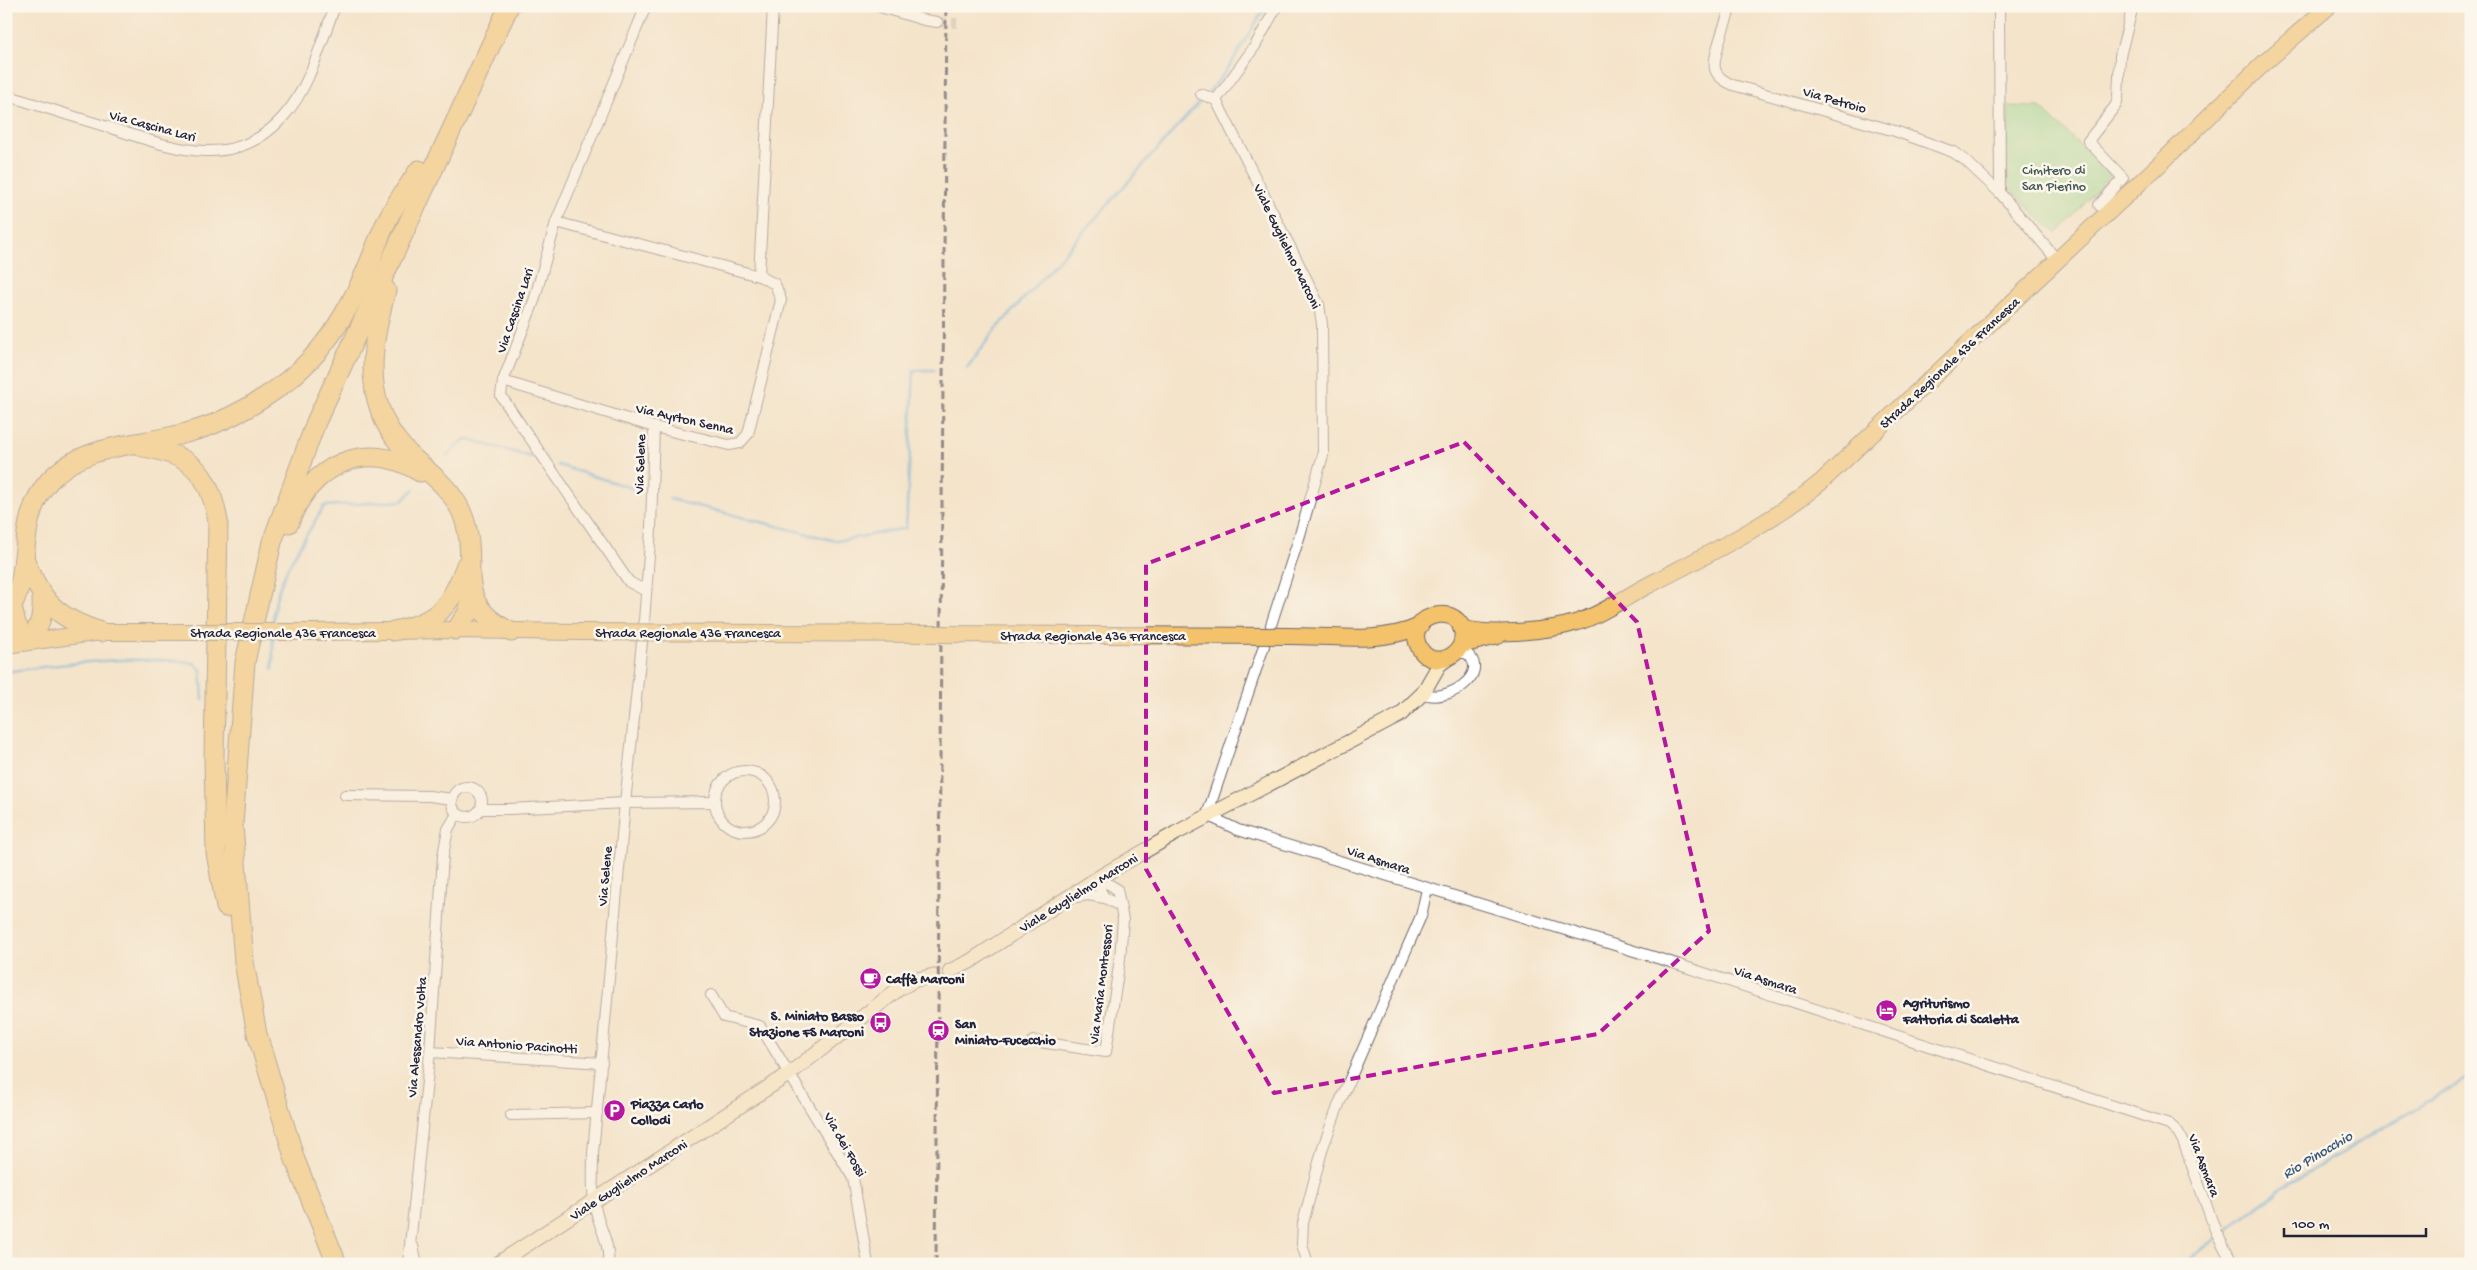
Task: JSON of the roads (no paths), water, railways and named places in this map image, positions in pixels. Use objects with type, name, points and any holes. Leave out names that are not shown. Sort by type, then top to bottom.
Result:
[{"type":"highway","points":[[337,1264],[319,1238],[284,1162],[245,1032],[232,960],[226,907],[222,818],[225,759],[236,650],[250,578],[282,476],[306,412],[496,6]]},
{"type":"highway","points":[[324,1264],[319,1238],[257,1034],[244,962],[233,825],[245,662],[272,542],[316,422],[509,6]]},
{"type":"highway","points":[[451,600],[449,615],[454,630],[463,622],[470,608],[471,589],[464,520],[456,501],[439,481],[403,448],[387,425],[375,395],[372,355],[376,326],[390,278],[472,100],[498,30]]},
{"type":"highway","points":[[24,558],[42,597],[43,615],[35,634],[28,640],[16,624],[9,610],[24,558],[25,534],[30,513],[38,496],[49,480],[77,459],[129,445],[187,433],[228,417],[252,405],[301,370],[321,350],[346,313],[391,212],[419,170]]},
{"type":"highway","points":[[129,445],[174,453],[202,476],[213,496],[218,521],[214,757],[216,853],[226,907]]},
{"type":"highway","points":[[245,662],[278,551],[293,512],[319,476],[335,465],[352,458],[375,457],[399,462],[439,481]]},
{"type":"highway","points":[[393,631],[421,624],[451,600],[459,585],[468,559]]},
{"type":"highway","points":[[471,589],[483,613],[512,632]]},
{"type":"highway","points":[[42,597],[70,620],[100,632]]},
{"type":"main road","name":"Strada Regionale 436 Francesca","points":[[6,645],[28,640],[100,632],[454,630],[512,632],[1370,636],[1401,633],[1420,626],[1429,616],[1441,614],[1453,618],[1461,628],[1515,632],[1579,622],[1738,538],[1788,508],[1821,482],[2108,213],[2263,64],[2328,6]]},
{"type":"main road","points":[[1420,626],[1417,636],[1421,649]]},
{"type":"main road","points":[[1455,652],[1463,637],[1461,628]]},
{"type":"main road","name":"Strada Regionale 436 Francesca","points":[[1370,636],[1392,639],[1421,649],[1434,659],[1515,632]]},
{"type":"street","name":"Via Cascina Lari","points":[[6,95],[176,148],[210,152],[239,148],[273,128],[296,99],[335,6]]},
{"type":"street","name":"Via Cascina Lari","points":[[503,381],[534,301],[556,222],[646,6]]},
{"type":"street","points":[[759,276],[773,6]]},
{"type":"street","points":[[877,6],[937,22]]},
{"type":"street","name":"Viale Guglielmo Marconi","points":[[1271,625],[1323,455],[1321,315],[1312,290],[1209,97],[1255,46],[1277,6]]},
{"type":"street","name":"Via Petroio","points":[[1731,6],[1716,59],[1715,70],[1722,79],[1733,85],[1895,131],[1954,152],[2000,193],[2057,260]]},
{"type":"street","points":[[1999,6],[2000,193]]},
{"type":"street","points":[[2108,213],[2099,205],[2123,178],[2088,141],[2116,105],[2120,56],[2133,6]]},
{"type":"street","name":"Via Ayrton Senna","points":[[503,381],[654,427],[729,445],[740,443],[748,434],[781,300],[775,284],[759,276],[556,222]]},
{"type":"street","points":[[503,381],[502,396],[630,582],[646,591]]},
{"type":"street","name":"Via Selene","points":[[644,621],[654,427]]},
{"type":"street","name":"Via Selene","points":[[608,1264],[608,1243],[594,1200],[594,1152],[625,802],[642,642]]},
{"type":"street","points":[[1207,815],[1264,646]]},
{"type":"street","points":[[1421,649],[1427,664],[1424,691],[1428,696],[1443,696],[1466,684],[1470,678],[1473,670],[1472,660],[1466,653],[1455,652]]},
{"type":"street","name":"Viale Guglielmo Marconi","points":[[950,970],[970,962],[1098,878],[1207,815],[1400,715],[1424,691],[1439,665],[1455,652]]},
{"type":"street","points":[[744,771],[762,776],[773,791],[775,801],[768,820],[760,827],[740,830],[730,827],[722,821],[715,802],[720,784],[735,772],[744,771]]},
{"type":"street","points":[[481,809],[482,799],[472,788],[462,788],[452,799],[452,807],[457,814],[470,817],[481,809],[625,802],[715,802]]},
{"type":"street","points":[[345,795],[429,796],[452,799]]},
{"type":"street","name":"Via Alessandro Volta","points":[[408,1264],[430,1052],[443,856],[448,829],[457,814]]},
{"type":"street","name":"Via Asmara","points":[[1207,815],[1238,830],[1667,961],[2169,1124],[2178,1132],[2183,1141],[2216,1232],[2233,1264]]},
{"type":"street","name":"Via Maria Montessori","points":[[1033,1041],[1106,1052],[1120,959],[1123,920],[1114,869]]},
{"type":"street","points":[[1098,878],[1117,889]]},
{"type":"street","points":[[1098,878],[1099,891],[1105,898]]},
{"type":"street","points":[[1308,1264],[1302,1244],[1304,1223],[1323,1146],[1339,1104],[1421,916],[1428,889]]},
{"type":"street","name":"Via Maria Montessori","points":[[1067,898],[1088,895],[1105,898],[1120,906]]},
{"type":"street","name":"Viale Guglielmo Marconi","points":[[497,1264],[789,1074],[900,988],[915,980],[932,976]]},
{"type":"street","name":"Via dei Fossi","points":[[711,995],[724,1017],[760,1026],[853,1178],[868,1264]]},
{"type":"street","name":"Via Antonio Pacinotti","points":[[430,1052],[602,1063]]},
{"type":"street","points":[[510,1115],[597,1113]]},
{"type":"street","points":[[411,1235],[417,1264]]},
{"type":"waterway","points":[[967,368],[991,335],[1213,87],[1229,67],[1266,6]]},
{"type":"waterway","points":[[670,499],[832,540],[844,540],[906,528],[914,370],[934,370]]},
{"type":"waterway","points":[[447,456],[465,439],[532,457]]},
{"type":"waterway","points":[[558,465],[638,490]]},
{"type":"waterway","points":[[273,626],[274,609],[283,578],[298,548],[324,506],[402,501],[414,489]]},
{"type":"waterway","points":[[273,637],[273,669]]},
{"type":"waterway","points":[[6,672],[100,661],[147,660],[194,663],[201,670],[203,699]]},
{"type":"waterway","name":"Rio Pinocchio","points":[[2183,1264],[2279,1190],[2471,1076]]},
{"type":"tunnel","points":[[937,22],[957,23]]},
{"type":"railway","points":[[936,1264],[946,6]]},
{"type":"place","name":"Caffè Marconi","points":[[870,978]]},
{"type":"place","name":"Agriturismo Fattoria di Scaletta","points":[[1887,1010]]},
{"type":"place","name":"S. Miniato Basso Stazione FS Marconi","points":[[880,1023]]},
{"type":"place","name":"San Miniato-Fucecchio","points":[[939,1031]]},
{"type":"place","name":"Piazza Carlo Collodi","points":[[615,1111]]},
{"type":"park label","name":"Cimitero di San Pierino","points":[[2054,177]]}]
